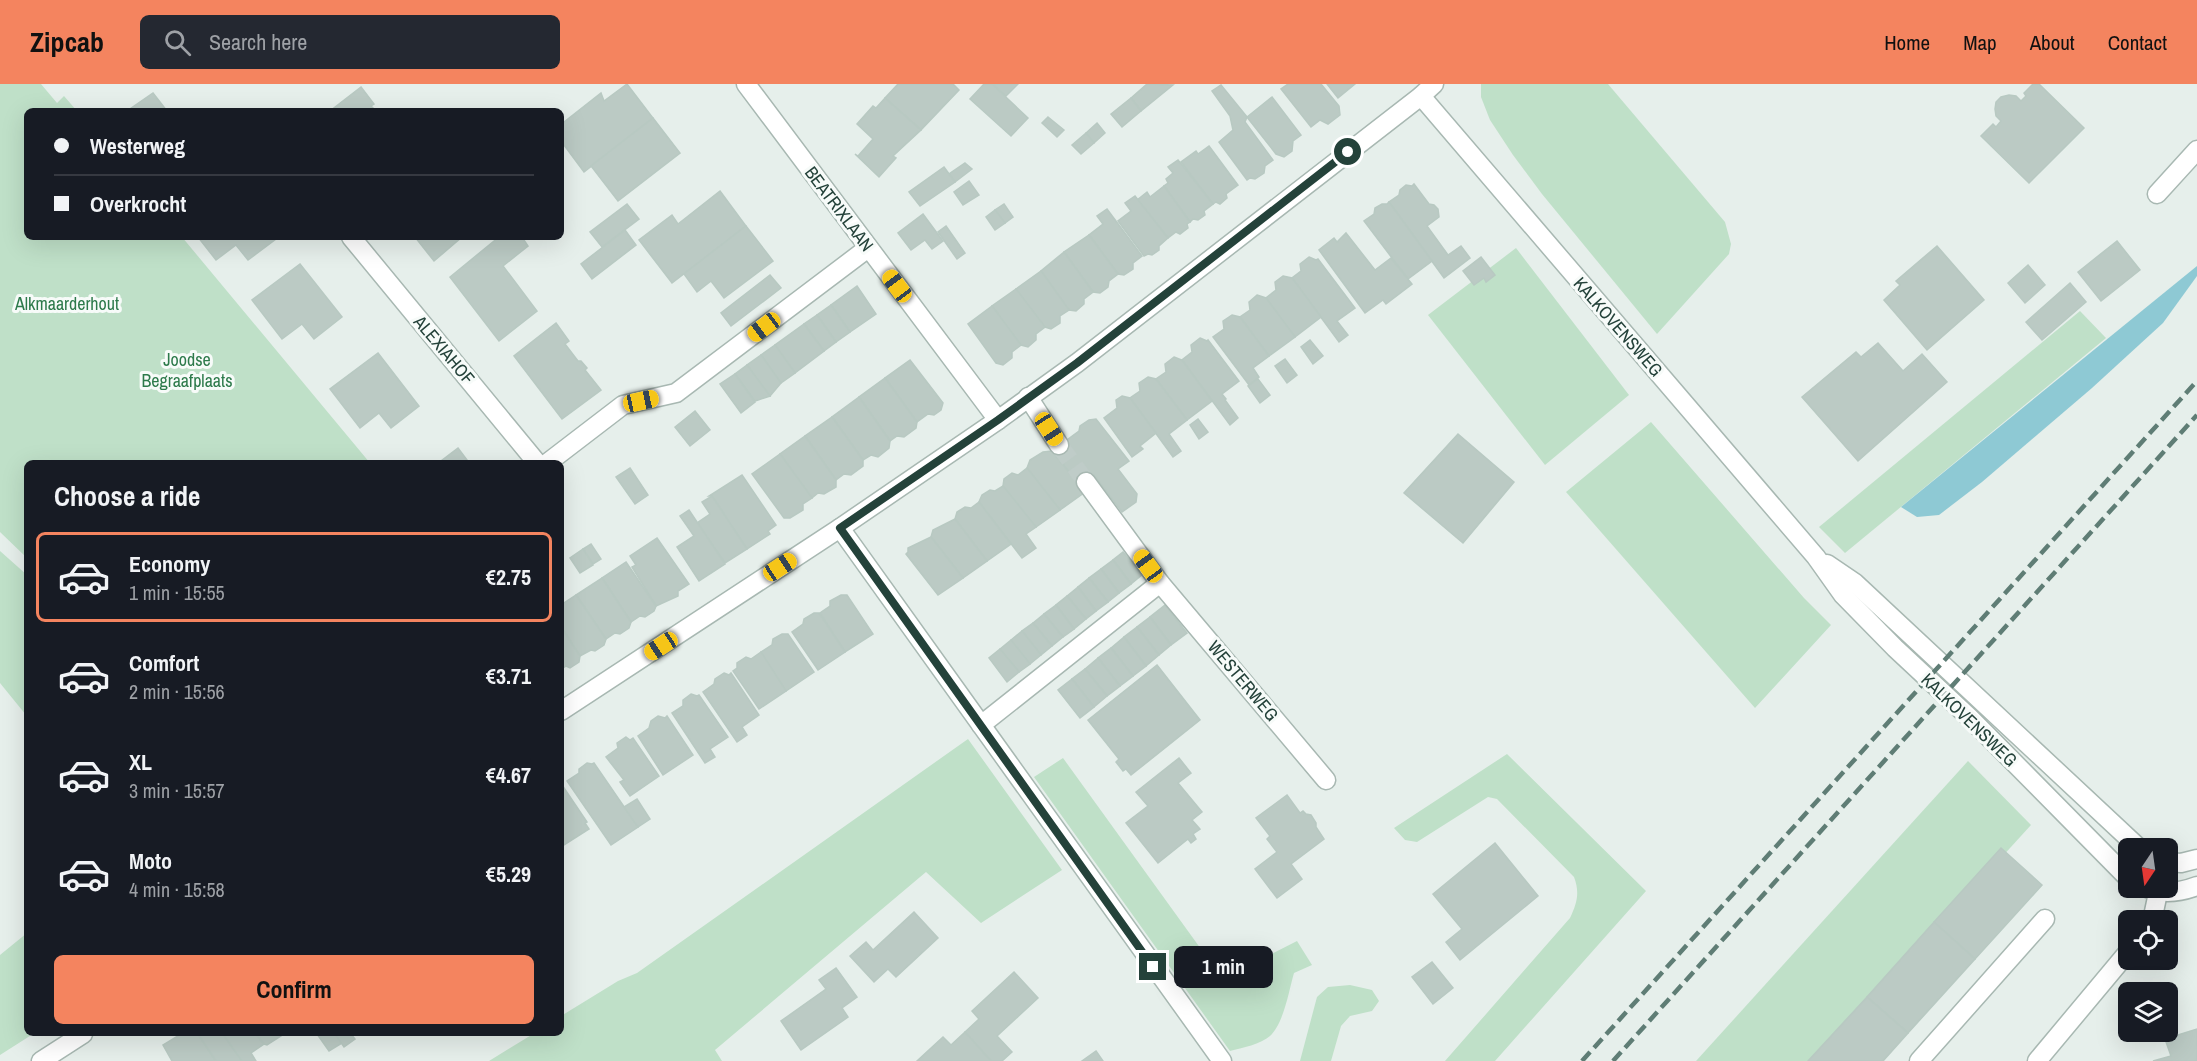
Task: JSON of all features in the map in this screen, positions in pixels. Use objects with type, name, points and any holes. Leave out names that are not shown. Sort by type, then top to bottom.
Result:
[{"type":"street","name":"BEATRIXLAAN","points":[[746,84],[998,420]]},
{"type":"street","points":[[564,709],[840,528],[998,420],[1077,363],[1427,90]]},
{"type":"street","name":"KALKOVENSWEG","points":[[1427,90],[1816,557],[1843,595],[1895,648],[1970,718],[2118,868]]},
{"type":"street","points":[[2157,194],[2197,150]]},
{"type":"street","name":"ALEXIAHOF","points":[[353,240],[535,460]]},
{"type":"street","points":[[551,460],[623,405],[676,393],[868,248]]},
{"type":"street","points":[[1028,397],[1059,445]]},
{"type":"street","name":"WESTERWEG","points":[[1086,482],[1160,583],[1326,780]]},
{"type":"street","points":[[840,528],[1222,1061]]},
{"type":"street","name":"KALKOVENSWEG","points":[[1816,557],[1855,583],[2128,838]]},
{"type":"street","points":[[981,725],[1160,583]]},
{"type":"street","points":[[2178,863],[2197,859]]},
{"type":"street","points":[[2178,892],[2197,886]]},
{"type":"street","points":[[1919,1061],[2045,919]]},
{"type":"street","points":[[2037,1061],[2118,964]]},
{"type":"street","points":[[41,1061],[81,1036]]},
{"type":"green space","points":[[0,84],[41,84],[57,103],[64,96],[74,108],[24,108],[24,240],[184,240],[368,460],[24,460],[24,555],[0,532]]},
{"type":"green space","points":[[1481,84],[1608,84],[1725,222],[1731,244],[1729,254],[1657,334],[1542,194],[1513,155],[1490,120],[1481,97]]},
{"type":"green space","points":[[1516,248],[1629,395],[1545,465],[1428,315]]},
{"type":"green space","points":[[2080,311],[2106,338],[1845,553],[1819,527]]},
{"type":"green space","points":[[1651,422],[1804,598],[1831,625],[1755,708],[1566,492]]},
{"type":"green space","points":[[0,551],[24,572],[24,713],[0,683]]},
{"type":"green space","points":[[968,739],[1062,870],[981,923],[926,872],[715,1050],[722,1061],[489,1061],[530,1036],[564,1036],[564,1014],[618,981],[637,973]]},
{"type":"green space","points":[[1507,754],[1646,891],[1495,1061],[1445,1061],[1570,918],[1576,903],[1577,888],[1574,877],[1497,799],[1488,797],[1417,842],[1405,840],[1394,828]]},
{"type":"green space","points":[[1063,758],[1206,956],[1222,972],[1236,972],[1297,941],[1312,965],[1294,973],[1279,1023],[1266,1039],[1230,1051],[1034,777]]},
{"type":"green space","points":[[1968,761],[2031,825],[1816,1061],[1696,1061]]},
{"type":"green space","points":[[24,935],[24,1036],[30,1036],[0,1055],[0,955]]},
{"type":"green space","points":[[1350,985],[1372,990],[1379,1001],[1372,1011],[1350,1016],[1341,1026],[1331,1061],[1300,1061],[1317,997],[1328,987]]},
{"type":"water","points":[[2197,266],[2197,276],[2163,323],[2092,388],[1982,482],[1939,515],[1917,517],[1901,507]]},
{"type":"building","points":[[627,84],[653,118],[584,172],[564,145],[564,122],[601,93],[604,101]]},
{"type":"building","points":[[898,84],[953,84],[959,90],[921,130],[885,98]]},
{"type":"building","points":[[984,84],[992,84],[1028,118],[1011,136],[970,99]]},
{"type":"building","points":[[993,84],[1018,84],[1006,96]]},
{"type":"building","points":[[1147,84],[1173,85],[1141,111],[1131,98]]},
{"type":"building","points":[[1288,84],[1321,84],[1339,106],[1340,115],[1328,124],[1320,120],[1311,127],[1281,89]]},
{"type":"building","points":[[1327,84],[1355,84],[1338,98]]},
{"type":"building","points":[[2033,84],[2039,84],[2084,128],[2029,183],[1981,136],[1993,124],[1996,127],[2001,121],[1996,116],[1995,109],[1996,102],[2001,97],[2016,96],[2021,101],[2026,96],[2024,93]]},
{"type":"building","points":[[1221,85],[1247,117],[1245,122],[1273,160],[1265,166],[1264,173],[1255,179],[1247,180],[1219,142],[1233,130],[1230,116],[1212,91]]},
{"type":"building","points":[[361,87],[374,104],[371,106],[373,108],[334,108]]},
{"type":"building","points":[[153,93],[165,108],[131,108]]},
{"type":"building","points":[[1272,97],[1301,135],[1293,141],[1292,151],[1284,157],[1276,154],[1247,117]]},
{"type":"building","points":[[885,98],[921,130],[893,156],[896,158],[879,177],[855,154],[858,156],[873,139],[857,124],[873,106],[876,108]]},
{"type":"building","points":[[1131,98],[1141,111],[1122,127],[1111,114]]},
{"type":"building","points":[[1048,117],[1064,130],[1057,137],[1042,123]]},
{"type":"building","points":[[653,118],[680,153],[618,201],[591,166]]},
{"type":"building","points":[[1097,123],[1105,133],[1094,143],[1086,133]]},
{"type":"building","points":[[1086,133],[1094,143],[1081,154],[1072,145]]},
{"type":"building","points":[[1209,146],[1238,185],[1226,194],[1227,198],[1220,204],[1216,202],[1213,204],[1181,162],[1196,151],[1198,154]]},
{"type":"building","points":[[1178,160],[1213,204],[1198,220],[1193,219],[1190,222],[1164,186],[1168,183],[1166,179],[1173,173],[1168,167]]},
{"type":"building","points":[[965,163],[972,169],[955,182],[949,174]]},
{"type":"building","points":[[944,167],[955,182],[920,206],[909,192]]},
{"type":"building","points":[[969,181],[979,195],[963,205],[954,192]]},
{"type":"building","points":[[1414,184],[1429,204],[1438,209],[1439,217],[1427,226],[1448,255],[1461,246],[1470,258],[1444,278],[1389,202],[1399,195],[1400,190],[1406,185]]},
{"type":"building","points":[[1164,186],[1190,222],[1187,224],[1188,228],[1180,234],[1176,232],[1168,238],[1137,200],[1147,192],[1150,197]]},
{"type":"building","points":[[720,191],[746,226],[672,283],[639,240],[672,215],[678,224]]},
{"type":"building","points":[[1135,196],[1168,238],[1152,255],[1144,256],[1118,221],[1131,211],[1125,203]]},
{"type":"building","points":[[1389,202],[1432,261],[1408,279],[1364,221],[1374,214],[1375,208]]},
{"type":"building","points":[[627,204],[639,219],[602,247],[590,232]]},
{"type":"building","points":[[1004,204],[1013,217],[1005,223],[995,210]]},
{"type":"building","points":[[1107,209],[1142,256],[1133,263],[1133,269],[1124,275],[1118,274],[1089,235],[1103,224],[1097,216]]},
{"type":"building","points":[[995,210],[1005,223],[995,230],[986,217]]},
{"type":"building","points":[[923,214],[943,241],[932,249],[925,240],[911,250],[898,233]]},
{"type":"building","points":[[746,226],[773,261],[724,298],[711,281],[697,292],[684,274]]},
{"type":"building","points":[[946,226],[965,253],[957,259],[938,232]]},
{"type":"building","points":[[625,230],[636,245],[592,279],[581,264]]},
{"type":"building","points":[[1346,233],[1375,270],[1391,258],[1412,284],[1386,304],[1383,300],[1365,313],[1319,250],[1334,238],[1337,242]]},
{"type":"building","points":[[1089,235],[1118,274],[1100,293],[1093,292],[1064,252]]},
{"type":"building","points":[[200,240],[275,240],[248,260],[236,245],[216,260]]},
{"type":"building","points":[[417,240],[458,240],[434,261]]},
{"type":"building","points":[[495,240],[524,240],[528,246],[503,266],[537,311],[499,341],[450,277]]},
{"type":"building","points":[[2117,241],[2140,270],[2101,301],[2078,272]]},
{"type":"building","points":[[1937,246],[1984,300],[1927,350],[1884,300],[1900,285],[1896,281]]},
{"type":"building","points":[[1064,252],[1093,292],[1084,299],[1084,304],[1076,311],[1069,310],[1041,271]]},
{"type":"building","points":[[1309,257],[1318,259],[1355,308],[1337,321],[1348,335],[1339,342],[1292,278],[1301,271],[1300,264]]},
{"type":"building","points":[[1481,257],[1495,275],[1486,282],[1484,278],[1474,285],[1463,271]]},
{"type":"building","points":[[300,264],[342,317],[314,339],[302,324],[282,339],[252,300]]},
{"type":"building","points":[[2028,265],[2045,285],[2025,303],[2008,283]]},
{"type":"building","points":[[1041,271],[1069,310],[1060,316],[1060,323],[1051,329],[1045,327],[1016,289]]},
{"type":"building","points":[[770,275],[781,288],[731,326],[721,313]]},
{"type":"building","points":[[1283,276],[1292,278],[1321,317],[1295,337],[1266,298],[1276,290],[1275,282]]},
{"type":"building","points":[[2070,283],[2086,302],[2042,340],[2026,322]]},
{"type":"building","points":[[857,286],[876,314],[850,332],[831,305]]},
{"type":"building","points":[[1016,289],[1045,327],[1036,334],[1036,340],[1028,347],[1021,345],[992,306]]},
{"type":"building","points":[[1257,295],[1266,298],[1295,337],[1269,356],[1240,317],[1250,310],[1249,302]]},
{"type":"building","points":[[831,305],[850,332],[836,342],[817,315]]},
{"type":"building","points":[[992,306],[1021,345],[1012,352],[1012,358],[1003,365],[996,363],[968,324]]},
{"type":"building","points":[[817,315],[836,342],[824,351],[804,324]]},
{"type":"building","points":[[1232,315],[1240,317],[1269,356],[1253,368],[1259,377],[1249,385],[1213,337],[1224,329],[1223,321]]},
{"type":"building","points":[[556,323],[569,341],[565,344],[578,361],[581,361],[587,368],[585,370],[601,390],[562,419],[514,356]]},
{"type":"building","points":[[804,324],[824,351],[795,373],[775,345]]},
{"type":"building","points":[[1200,338],[1208,340],[1239,381],[1222,394],[1238,418],[1230,425],[1182,360],[1192,352],[1191,345]]},
{"type":"building","points":[[1310,340],[1323,356],[1313,364],[1301,347]]},
{"type":"building","points":[[1878,343],[1903,371],[1922,354],[1947,382],[1858,461],[1802,397],[1856,352],[1861,357]]},
{"type":"building","points":[[775,345],[795,373],[781,383],[761,355]]},
{"type":"building","points":[[378,353],[419,406],[391,428],[379,413],[360,428],[330,389]]},
{"type":"building","points":[[761,355],[781,383],[770,396],[747,365]]},
{"type":"building","points":[[1174,357],[1182,360],[1212,401],[1187,420],[1156,379],[1166,372],[1165,364]]},
{"type":"building","points":[[1285,359],[1297,375],[1287,383],[1275,366]]},
{"type":"building","points":[[910,360],[943,403],[941,410],[934,415],[928,414],[917,422],[885,378]]},
{"type":"building","points":[[747,365],[770,396],[755,401],[735,374]]},
{"type":"building","points":[[735,374],[755,402],[741,413],[720,384]]},
{"type":"building","points":[[1148,377],[1156,379],[1187,420],[1169,434],[1181,451],[1173,457],[1130,398],[1140,391],[1139,383]]},
{"type":"building","points":[[885,378],[917,422],[916,428],[904,437],[897,436],[890,441],[859,397]]},
{"type":"building","points":[[1258,379],[1270,395],[1260,403],[1248,386]]},
{"type":"building","points":[[1122,396],[1130,398],[1156,433],[1140,446],[1143,449],[1132,457],[1104,418],[1117,408],[1116,400]]},
{"type":"building","points":[[859,397],[890,441],[889,448],[878,457],[871,455],[863,460],[832,417]]},
{"type":"building","points":[[695,411],[710,430],[690,446],[675,427]]},
{"type":"building","points":[[832,417],[863,460],[863,466],[851,475],[844,474],[836,480],[805,436]]},
{"type":"building","points":[[1096,419],[1129,461],[1118,469],[1137,494],[1136,502],[1122,512],[1094,475],[1080,486],[1052,451],[1079,431],[1080,426],[1089,420]]},
{"type":"building","points":[[1198,419],[1208,432],[1199,439],[1190,425]]},
{"type":"building","points":[[1458,434],[1514,482],[1463,543],[1404,493]]},
{"type":"building","points":[[805,436],[836,480],[836,487],[824,494],[818,493],[812,498],[780,454]]},
{"type":"building","points":[[458,448],[467,460],[442,460]]},
{"type":"building","points":[[1052,451],[1085,492],[1060,510],[1027,468],[1030,460],[1043,452]]},
{"type":"building","points":[[780,454],[812,498],[803,504],[803,510],[790,518],[784,518],[752,474]]},
{"type":"building","points":[[630,468],[648,495],[635,504],[616,477]]},
{"type":"building","points":[[1027,468],[1060,510],[1036,527],[1003,486],[1004,479],[1012,473],[1018,475]]},
{"type":"building","points":[[742,475],[776,525],[768,531],[770,534],[747,549],[712,496],[709,496]]},
{"type":"building","points":[[1003,486],[1036,527],[1026,534],[1036,548],[1022,558],[979,502],[982,495]]},
{"type":"building","points":[[712,496],[747,549],[725,563],[697,523],[710,514],[702,502]]},
{"type":"building","points":[[979,502],[1011,544],[987,561],[955,519],[957,512],[965,507],[971,508]]},
{"type":"building","points":[[689,510],[725,564],[699,581],[677,547],[694,536],[680,516]]},
{"type":"building","points":[[955,519],[987,561],[963,578],[931,537],[933,530]]},
{"type":"building","points":[[931,537],[963,578],[938,595],[906,554],[908,548]]},
{"type":"building","points":[[657,538],[689,584],[678,591],[678,596],[656,606],[632,567],[636,565],[630,556]]},
{"type":"building","points":[[591,544],[601,559],[593,564],[583,549]]},
{"type":"building","points":[[583,549],[593,565],[580,573],[570,558]]},
{"type":"building","points":[[1123,552],[1142,575],[1131,584],[1113,560]]},
{"type":"building","points":[[1113,560],[1131,584],[1119,593],[1101,569]]},
{"type":"building","points":[[626,562],[656,606],[654,611],[645,617],[640,616],[631,622],[602,578]]},
{"type":"building","points":[[1101,569],[1119,593],[1108,602],[1089,578]]},
{"type":"building","points":[[602,578],[631,622],[629,628],[606,639],[576,595]]},
{"type":"building","points":[[1089,578],[1108,602],[1096,611],[1078,587]]},
{"type":"building","points":[[1078,587],[1096,611],[1086,619],[1067,596]]},
{"type":"building","points":[[576,595],[606,639],[604,645],[580,656],[564,632],[564,603]]},
{"type":"building","points":[[841,595],[847,595],[873,634],[845,652],[820,613],[830,606],[830,601]]},
{"type":"building","points":[[1067,596],[1086,619],[1074,629],[1056,605]]},
{"type":"building","points":[[1056,605],[1074,629],[1063,637],[1044,614]]},
{"type":"building","points":[[1165,605],[1187,633],[1171,645],[1150,617]]},
{"type":"building","points":[[814,613],[819,613],[845,652],[818,670],[792,632],[803,624],[804,619]]},
{"type":"building","points":[[1044,614],[1063,637],[1052,646],[1033,623]]},
{"type":"building","points":[[1150,617],[1171,645],[1159,655],[1137,627]]},
{"type":"building","points":[[1033,623],[1052,646],[1041,655],[1022,631]]},
{"type":"building","points":[[1137,627],[1159,655],[1146,666],[1124,637]]},
{"type":"building","points":[[1022,631],[1041,655],[1030,664],[1011,640]]},
{"type":"building","points":[[564,632],[580,656],[579,662],[570,668],[564,667]]},
{"type":"building","points":[[782,634],[788,634],[814,672],[786,691],[761,652],[772,645],[773,639]]},
{"type":"building","points":[[1124,637],[1146,666],[1133,676],[1111,648]]},
{"type":"building","points":[[1011,640],[1030,664],[1019,672],[1000,649]]},
{"type":"building","points":[[1111,648],[1133,676],[1120,686],[1098,658]]},
{"type":"building","points":[[1000,649],[1019,672],[1007,682],[989,658]]},
{"type":"building","points":[[761,652],[786,691],[759,709],[733,671],[737,668],[737,663],[746,657],[751,659]]},
{"type":"building","points":[[1098,658],[1120,686],[1107,696],[1085,669]]},
{"type":"building","points":[[1157,665],[1200,720],[1131,775],[1126,769],[1123,771],[1116,762],[1119,759],[1088,720]]},
{"type":"building","points":[[1085,669],[1107,696],[1094,707],[1072,679]]},
{"type":"building","points":[[724,673],[729,675],[731,673],[759,715],[742,727],[747,735],[737,742],[703,692]]},
{"type":"building","points":[[1072,679],[1094,707],[1080,718],[1058,690]]},
{"type":"building","points":[[691,694],[699,695],[728,737],[710,749],[715,757],[705,763],[672,713],[683,706],[683,700]]},
{"type":"building","points":[[658,716],[665,718],[667,716],[693,755],[663,775],[638,736],[649,728],[651,721]]},
{"type":"building","points":[[626,737],[630,740],[633,738],[659,776],[630,796],[620,782],[624,780],[606,757],[618,748],[617,743]]},
{"type":"building","points":[[1179,758],[1191,773],[1178,783],[1202,812],[1192,820],[1200,829],[1193,834],[1196,839],[1191,843],[1188,839],[1158,863],[1126,823],[1148,806],[1136,792]]},
{"type":"building","points":[[587,763],[594,763],[638,827],[611,845],[567,781],[579,773],[579,769]]},
{"type":"building","points":[[564,788],[587,822],[585,823],[589,829],[564,845]]},
{"type":"building","points":[[1287,795],[1300,813],[1303,811],[1311,815],[1324,839],[1291,864],[1302,879],[1277,898],[1255,869],[1277,852],[1267,839],[1270,836],[1256,818]]},
{"type":"building","points":[[637,799],[650,819],[638,827],[624,807]]},
{"type":"building","points":[[1495,843],[1538,896],[1460,960],[1446,942],[1462,929],[1433,894]]},
{"type":"building","points":[[2001,848],[2042,885],[1975,959],[1934,922]]},
{"type":"building","points":[[914,912],[938,938],[896,977],[888,969],[874,982],[850,956],[866,942],[873,950]]},
{"type":"building","points":[[1934,922],[1975,959],[1908,1033],[1867,997]]},
{"type":"building","points":[[1432,962],[1453,988],[1433,1004],[1412,977]]},
{"type":"building","points":[[836,968],[857,997],[842,1008],[848,1017],[801,1050],[781,1021],[826,989],[819,980]]},
{"type":"building","points":[[1014,972],[1038,998],[997,1036],[1012,1052],[1002,1061],[991,1061],[965,1032],[979,1019],[972,1011]]},
{"type":"building","points":[[1867,997],[1908,1033],[1883,1061],[1808,1061]]},
{"type":"building","points":[[2197,1029],[2197,1061],[2153,1061],[2171,1056],[2166,1042],[2178,1042],[2178,1035]]},
{"type":"building","points":[[965,1032],[991,1061],[917,1061],[943,1037],[951,1045]]},
{"type":"building","points":[[178,1036],[199,1036],[216,1061],[172,1061],[163,1045]]},
{"type":"building","points":[[199,1036],[224,1036],[242,1061],[216,1061]]},
{"type":"building","points":[[224,1036],[258,1036],[264,1044],[251,1053],[256,1061],[242,1061]]},
{"type":"building","points":[[258,1036],[281,1036],[267,1045]]},
{"type":"building","points":[[318,1036],[337,1036],[342,1043],[329,1051]]},
{"type":"building","points":[[336,1036],[353,1036],[355,1039],[344,1047]]},
{"type":"building","points":[[1096,1051],[1103,1061],[1082,1061]]},
{"type":"tunnel","points":[[1059,445],[1086,482]]},
{"type":"railway","points":[[1582,1061],[2197,381]]},
{"type":"railway","points":[[1613,1061],[2197,415]]},
{"type":"route","points":[[1153,967],[840,528],[1077,363],[1348,152]]},
{"type":"park label","name":"Alkmaarderhout","points":[[67,304]]},
{"type":"park label","name":"Joodse Begraafplaats","points":[[187,370]]}]
